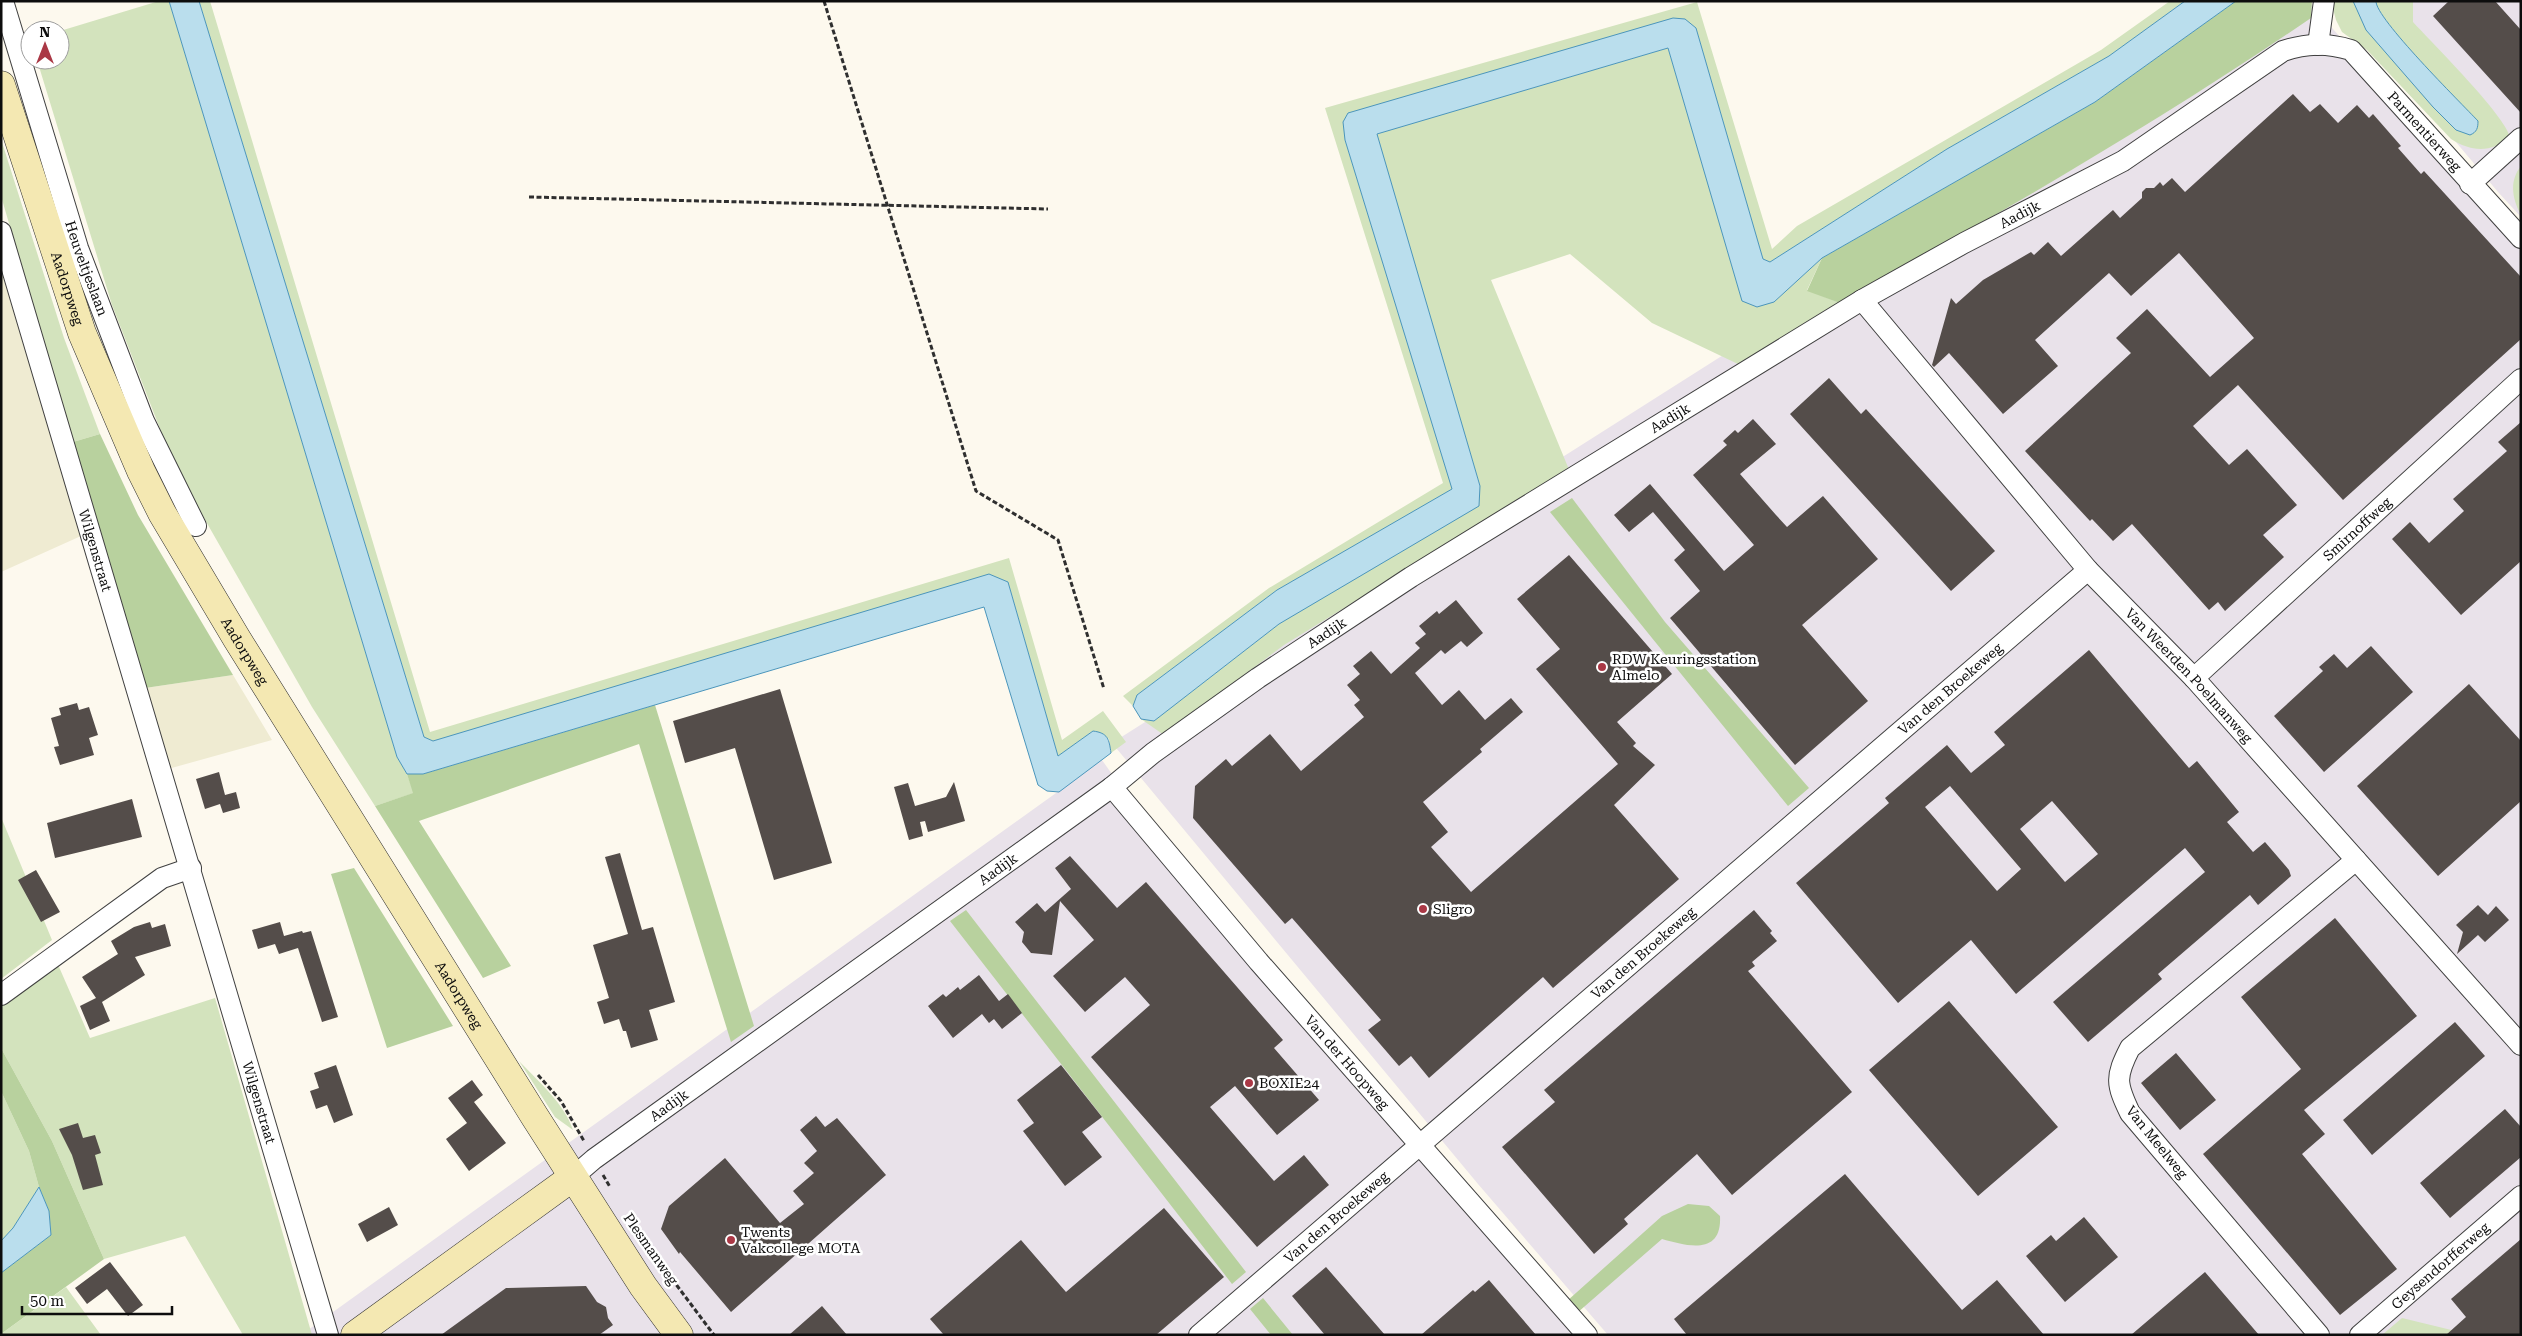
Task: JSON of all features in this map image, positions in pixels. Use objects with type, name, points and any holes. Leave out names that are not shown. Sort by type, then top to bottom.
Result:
[{"type":"main road","name":"Aadorpweg","points":[[1,84],[82,333],[134,456],[162,513],[253,665],[573,1177]]},
{"type":"main road","name":"Aadijk","points":[[355,1335],[573,1177]]},
{"type":"main road","name":"Plesmanweg","points":[[573,1177],[643,1286],[678,1335]]},
{"type":"street","name":"Heuveltjeslaan","points":[[3,1],[78,248],[144,422],[196,526]]},
{"type":"street","points":[[2318,45],[2324,1]]},
{"type":"street","name":"Parmentierweg","points":[[2318,45],[2333,44],[2351,50],[2470,184],[2521,238]]},
{"type":"street","name":"Aadijk","points":[[573,1177],[594,1159],[1112,787],[1153,753],[1258,678],[1411,577],[1862,300],[1964,243],[2123,161],[2283,51],[2302,45],[2318,45]]},
{"type":"street","points":[[2470,184],[2521,138]]},
{"type":"street","name":"Wilgenstraat","points":[[1,232],[192,868],[328,1335]]},
{"type":"street","name":"Van Weerden Poelmanweg","points":[[1862,300],[2088,570],[2194,678],[2521,1046]]},
{"type":"street","name":"Smirnoffweg","points":[[2194,678],[2521,379]]},
{"type":"street","name":"Van den Broekeweg","points":[[1199,1335],[2088,570]]},
{"type":"street","name":"Van der Hoopweg","points":[[1112,787],[1259,962],[1587,1335]]},
{"type":"street","name":"Van Meelweg","points":[[2319,1335],[2130,1113],[2118,1089],[2119,1074],[2130,1048],[2356,860]]},
{"type":"street","points":[[1,995],[162,878],[192,868]]},
{"type":"street","name":"Geysendorfferweg","points":[[2360,1335],[2521,1196]]},
{"type":"path","points":[[824,1],[976,491],[1058,540],[1104,689]]},
{"type":"path","points":[[529,197],[1048,209]]},
{"type":"path","points":[[561,1101],[613,1192]]},
{"type":"path","name":"Plesmanweg","points":[[653,1254],[714,1335]]},
{"type":"shaded area","points":[[2281,1],[2308,1],[2521,240],[2521,1335],[1608,1335],[1478,1184],[1112,743]]},
{"type":"shaded area","points":[[2337,1],[2521,1],[2521,217],[2498,192]]},
{"type":"shaded area","points":[[1,270],[81,536],[1,572]]},
{"type":"shaded area","points":[[233,675],[272,740],[168,769],[145,688]]},
{"type":"shaded area","points":[[1102,760],[1150,828],[1577,1335],[301,1335]]},
{"type":"green space","points":[[159,1],[169,1],[397,757],[407,774],[414,793],[375,806],[312,707],[188,490],[169,452],[112,305],[40,70],[70,70],[70,28]]},
{"type":"green space","points":[[199,1],[210,1],[430,732],[1009,558],[1062,740],[1103,711],[1126,742],[1111,753],[1109,739],[1093,731],[1058,756],[1008,582],[433,741],[424,737]]},
{"type":"green space","points":[[2170,1],[2185,1],[2109,56],[1947,149],[1770,262],[1763,260],[1696,28],[1345,140],[1453,489],[1277,590],[1137,695],[1133,706],[1123,696],[1269,588],[1443,483],[1325,108],[1697,2],[1772,249],[1797,226],[2101,50]]},
{"type":"green space","points":[[2236,1],[2312,1],[2311,18],[2196,94],[2079,166],[1840,303],[1807,291],[1822,258],[2095,102]]},
{"type":"green space","points":[[2331,1],[2413,1],[2413,22],[2482,96],[2505,126],[2510,137],[2496,146],[2481,149],[2466,146],[2451,139],[2367,50],[2342,32],[2336,20]]},
{"type":"green space","points":[[1668,48],[1742,300],[1774,302],[1822,258],[1807,290],[1840,303],[1740,365],[1652,323],[1570,254],[1491,280],[1570,472],[1507,508],[1284,645],[1164,735],[1141,719],[1154,721],[1279,624],[1480,486],[1376,134]]},
{"type":"green space","points":[[1,139],[64,338],[100,434],[73,442],[1,196]]},
{"type":"green space","points":[[2521,166],[2521,215],[2514,196],[2513,184]]},
{"type":"green space","points":[[100,434],[138,515],[233,675],[145,688],[73,442]]},
{"type":"green space","points":[[1572,498],[1665,622],[1809,788],[1788,806],[1550,512]]},
{"type":"green space","points":[[655,705],[754,1026],[731,1042],[639,744],[419,821],[511,966],[483,978],[375,806],[413,793],[407,774],[423,774]]},
{"type":"green space","points":[[1,817],[52,940],[1,979]]},
{"type":"green space","points":[[354,868],[453,1026],[387,1048],[331,874]]},
{"type":"green space","points":[[966,910],[1246,1272],[1232,1284],[950,921]]},
{"type":"green space","points":[[56,960],[90,1038],[215,998],[312,1335],[243,1335],[185,1236],[104,1259],[52,1141],[1,1048],[1,1006]]},
{"type":"green space","points":[[1,1048],[52,1141],[104,1259],[1,1334],[1,1273],[51,1235],[49,1211],[39,1187],[29,1151],[1,1091]]},
{"type":"green space","points":[[519,1061],[557,1102],[573,1130],[555,1117]]},
{"type":"green space","points":[[1,1091],[29,1151],[39,1187],[13,1228],[1,1241]]},
{"type":"green space","points":[[1688,1204],[1709,1206],[1720,1216],[1719,1229],[1709,1243],[1692,1245],[1662,1239],[1577,1313],[1567,1301],[1662,1216]]},
{"type":"green space","points":[[66,1287],[101,1335],[1,1335],[1,1334]]},
{"type":"green space","points":[[1263,1298],[1293,1335],[1271,1335],[1250,1309]]},
{"type":"green space","points":[[2402,1318],[2472,1335],[2382,1335]]},
{"type":"water","points":[[169,1],[199,1],[424,737],[433,741],[989,574],[1008,582],[1058,756],[1093,731],[1105,735],[1111,753],[1059,792],[1047,791],[1038,785],[984,607],[423,774],[407,774],[397,757]]},
{"type":"water","points":[[2185,1],[2236,1],[2095,102],[1822,258],[1774,302],[1757,307],[1742,301],[1668,48],[1377,134],[1480,486],[1479,506],[1279,624],[1154,721],[1141,719],[1133,706],[1137,695],[1277,590],[1452,489],[1345,140],[1343,122],[1348,113],[1673,18],[1685,19],[1696,28],[1763,259],[1770,262],[1947,149],[2109,56]]},
{"type":"water","points":[[2353,1],[2376,1],[2379,10],[2403,42],[2478,121],[2474,133],[2470,135],[2456,130],[2433,107],[2366,30]]},
{"type":"water","points":[[39,1187],[49,1211],[51,1235],[1,1273],[1,1241],[13,1228]]},
{"type":"building","points":[[2449,1],[2495,1],[2521,30],[2521,113],[2433,16]]},
{"type":"building","points":[[2293,94],[2310,112],[2320,104],[2338,123],[2357,105],[2369,118],[2373,114],[2401,146],[2398,148],[2421,174],[2424,171],[2521,277],[2521,339],[2343,500],[2238,385],[2193,426],[2229,465],[2247,449],[2297,505],[2263,535],[2284,557],[2225,611],[2218,602],[2209,610],[2132,524],[2113,541],[2092,519],[2090,521],[2025,451],[2131,353],[2116,338],[2147,309],[2210,377],[2254,338],[2179,253],[2131,296],[2109,273],[2035,340],[2058,366],[2003,414],[1949,353],[1934,367],[1932,365],[1951,298],[1956,304],[1983,280],[2031,252],[2034,255],[2048,242],[2061,256],[2113,210],[2120,218],[2142,198],[2142,192],[2146,188],[2154,188],[2160,182],[2163,186],[2172,178],[2185,192]]},
{"type":"building","points":[[1829,378],[1861,414],[1866,409],[1995,551],[1951,591],[1790,414]]},
{"type":"building","points":[[1753,419],[1776,444],[1740,474],[1776,515],[1787,527],[1823,496],[1878,559],[1802,625],[1868,701],[1795,765],[1670,618],[1700,591],[1674,560],[1685,550],[1653,512],[1629,532],[1614,515],[1650,484],[1724,571],[1754,545],[1693,475],[1727,445],[1723,441],[1735,430],[1738,433]]},
{"type":"building","points":[[2521,422],[2521,561],[2461,615],[2392,539],[2410,522],[2429,543],[2464,511],[2453,499],[2507,451],[2498,442]]},
{"type":"building","points":[[1569,555],[1672,674],[1617,722],[1636,743],[1633,746],[1655,765],[1614,805],[1679,879],[1553,988],[1543,977],[1429,1078],[1411,1056],[1399,1066],[1368,1030],[1381,1020],[1292,918],[1285,924],[1193,818],[1195,786],[1226,759],[1232,766],[1270,734],[1301,771],[1364,717],[1354,705],[1360,700],[1347,685],[1360,674],[1353,666],[1371,651],[1391,674],[1420,648],[1415,643],[1426,634],[1419,626],[1437,611],[1439,614],[1456,600],[1483,633],[1467,647],[1461,641],[1445,654],[1441,650],[1415,673],[1442,705],[1459,690],[1485,720],[1511,698],[1523,712],[1480,749],[1482,752],[1423,802],[1448,832],[1431,847],[1471,892],[1618,764],[1536,669],[1560,649],[1517,599]]},
{"type":"building","points":[[2371,646],[2413,692],[2324,772],[2274,716],[2323,671],[2319,667],[2334,654],[2347,668]]},
{"type":"building","points":[[2089,650],[2189,768],[2197,761],[2239,812],[2227,822],[2253,852],[2265,842],[2289,870],[2291,876],[2258,905],[2250,895],[2158,974],[2162,979],[2088,1042],[2053,1002],[2205,872],[2185,848],[2016,994],[1971,940],[1898,1003],[1796,883],[1889,803],[1885,798],[1947,745],[1971,773],[2005,745],[1994,732]],"holes":[[[1950,786],[2021,869],[1997,891],[1925,807]],[[2052,801],[2098,854],[2065,882],[2020,829]]]},
{"type":"building","points":[[2469,684],[2521,741],[2521,801],[2438,876],[2357,786]]},
{"type":"building","points":[[780,689],[832,863],[774,880],[735,748],[685,763],[673,721]]},
{"type":"building","points":[[77,703],[79,710],[89,707],[98,735],[89,738],[94,755],[60,765],[54,747],[59,746],[51,718],[61,715],[59,708]]},
{"type":"building","points":[[219,772],[225,795],[236,792],[240,808],[223,813],[220,804],[205,809],[196,779]]},
{"type":"building","points":[[954,782],[965,821],[928,832],[925,821],[920,822],[923,836],[909,840],[894,787],[908,783],[915,806],[946,797]]},
{"type":"building","points":[[132,799],[142,837],[55,858],[47,823]]},
{"type":"building","points":[[620,853],[642,930],[653,927],[675,1002],[649,1010],[658,1040],[631,1048],[626,1031],[623,1031],[619,1019],[604,1024],[597,1002],[609,998],[593,945],[628,934],[605,857]]},
{"type":"building","points":[[1070,856],[1117,908],[1146,882],[1283,1040],[1274,1048],[1319,1100],[1277,1135],[1235,1086],[1210,1107],[1274,1181],[1304,1155],[1329,1185],[1257,1247],[1091,1057],[1150,1005],[1125,977],[1085,1012],[1053,976],[1094,940],[1060,901],[1052,955],[1031,953],[1022,942],[1024,932],[1015,922],[1037,903],[1045,912],[1071,889],[1055,868]]},
{"type":"building","points":[[36,870],[60,912],[41,922],[18,880]]},
{"type":"building","points":[[2478,905],[2488,915],[2496,906],[2509,920],[2485,942],[2478,935],[2457,954],[2463,932],[2456,925]]},
{"type":"building","points":[[1754,910],[1772,931],[1770,933],[1777,941],[1752,962],[1755,966],[1748,971],[1852,1092],[1732,1195],[1697,1154],[1624,1219],[1628,1224],[1594,1254],[1502,1147],[1555,1102],[1544,1090]]},
{"type":"building","points":[[2335,918],[2417,1016],[2304,1110],[2325,1134],[2302,1154],[2397,1269],[2340,1315],[2203,1154],[2301,1069],[2241,997]]},
{"type":"building","points":[[150,922],[152,928],[165,924],[171,946],[135,957],[145,975],[102,1002],[110,1021],[90,1030],[80,1006],[96,998],[82,977],[118,954],[111,941],[134,927]]},
{"type":"building","points":[[280,922],[284,936],[302,931],[303,933],[311,931],[338,1017],[322,1022],[298,948],[279,954],[275,944],[258,949],[252,930]]},
{"type":"building","points":[[979,975],[999,1001],[1008,994],[1022,1013],[1002,1029],[994,1019],[989,1023],[982,1014],[953,1038],[928,1006],[943,994],[946,997],[958,987],[960,990]]},
{"type":"building","points":[[1949,1001],[2058,1127],[1978,1196],[1869,1070]]},
{"type":"building","points":[[2455,1022],[2485,1056],[2372,1155],[2343,1120]]},
{"type":"building","points":[[2176,1053],[2216,1100],[2180,1130],[2141,1083]]},
{"type":"building","points":[[336,1065],[353,1115],[334,1123],[327,1105],[316,1109],[310,1091],[319,1088],[314,1073]]},
{"type":"building","points":[[1061,1065],[1102,1117],[1082,1132],[1102,1157],[1065,1186],[1023,1131],[1034,1123],[1017,1100]]},
{"type":"building","points":[[472,1080],[483,1095],[474,1102],[506,1143],[469,1171],[446,1139],[467,1123],[448,1098]]},
{"type":"building","points":[[2505,1109],[2521,1127],[2521,1157],[2450,1218],[2420,1183]]},
{"type":"building","name":"Twents Vakcollege MOTA","points":[[816,1116],[825,1127],[837,1118],[886,1175],[731,1312],[680,1252],[679,1254],[661,1229],[669,1206],[725,1158],[780,1223],[804,1204],[793,1191],[814,1173],[804,1163],[817,1151],[800,1130]]},
{"type":"building","points":[[78,1123],[83,1138],[95,1135],[101,1153],[95,1155],[103,1185],[83,1190],[72,1155],[59,1129]]},
{"type":"building","points":[[1845,1174],[1962,1310],[1997,1280],[2044,1335],[1687,1335],[1674,1319]]},
{"type":"building","points":[[389,1207],[398,1225],[367,1242],[358,1224]]},
{"type":"building","points":[[1164,1208],[1224,1277],[1156,1335],[944,1335],[930,1319],[1021,1240],[1066,1292]]},
{"type":"building","points":[[2084,1217],[2118,1257],[2065,1302],[2026,1256],[2051,1235],[2056,1241]]},
{"type":"building","points":[[2521,1239],[2521,1335],[2446,1335],[2466,1317],[2451,1299]]},
{"type":"building","points":[[110,1262],[143,1305],[128,1316],[107,1289],[87,1304],[75,1288]]},
{"type":"building","points":[[1326,1267],[1385,1335],[1325,1335],[1292,1296]]},
{"type":"building","points":[[2205,1272],[2259,1335],[2131,1335]]},
{"type":"building","points":[[1489,1280],[1536,1335],[1421,1335],[1473,1290],[1475,1292]]},
{"type":"building","points":[[586,1286],[597,1302],[606,1307],[608,1318],[613,1325],[599,1335],[441,1335],[506,1288]]},
{"type":"building","points":[[822,1306],[847,1335],[789,1335]]},
{"type":"place","name":"RDW Keuringsstation Almelo","points":[[1602,667]]},
{"type":"place","name":"Sligro","points":[[1423,909]]},
{"type":"place","name":"BOXIE24","points":[[1249,1083]]},
{"type":"place","name":"Twents Vakcollege MOTA","points":[[731,1240]]}]
